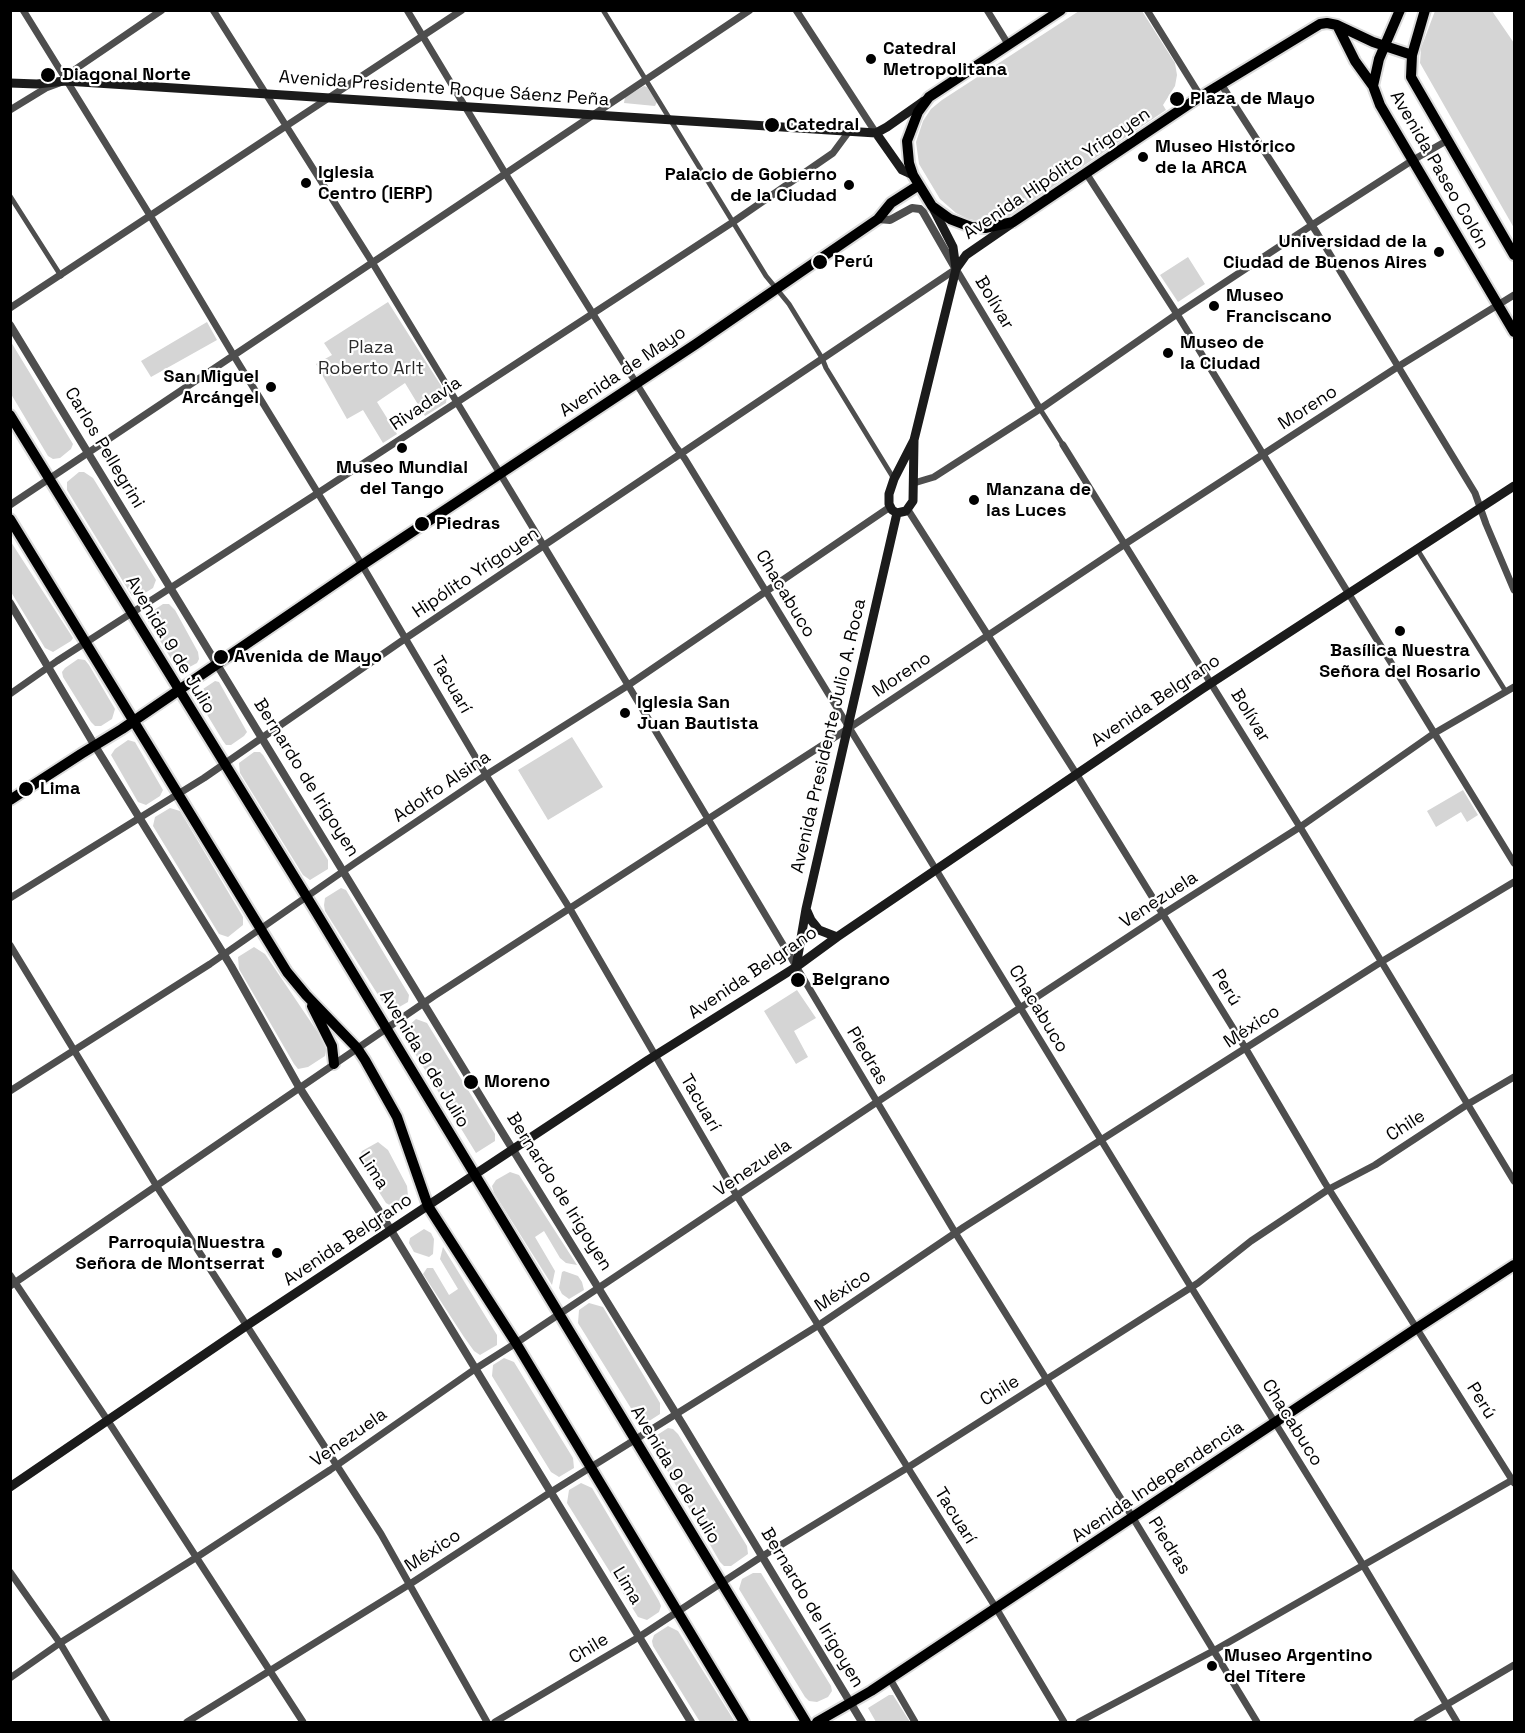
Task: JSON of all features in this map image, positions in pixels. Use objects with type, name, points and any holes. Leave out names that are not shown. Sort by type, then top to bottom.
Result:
[{"type":"main road","points":[[876,133],[1061,10]]},
{"type":"main road","points":[[1373,86],[1377,64],[1400,10]]},
{"type":"main road","points":[[1337,25],[1412,55],[1425,10]]},
{"type":"main road","name":"Avenida Hipólito Yrigoyen","points":[[956,269],[966,255],[1013,222],[1221,84],[1320,24],[1337,25]]},
{"type":"main road","name":"Avenida Paseo Colón","points":[[1337,25],[1355,61],[1373,86],[1380,105],[1515,332]]},
{"type":"main road","name":"Avenida Paseo Colón","points":[[1412,55],[1411,71],[1414,84],[1515,255]]},
{"type":"main road","name":"Avenida Presidente Roque Sáenz Peña","points":[[10,83],[37,84],[65,81],[876,133]]},
{"type":"main road","name":"Bolívar","points":[[929,97],[911,127],[908,155],[916,180],[953,247],[956,269]]},
{"type":"main road","name":"Bolívar","points":[[876,133],[902,170],[916,180]]},
{"type":"main road","name":"Avenida de Mayo","points":[[10,801],[179,691],[362,565],[878,219],[891,203],[916,180]]},
{"type":"main road","name":"Bolívar","points":[[932,206],[950,219],[971,227],[985,228],[1013,222]]},
{"type":"main road","name":"Avenida Presidente Julio A. Roca","points":[[908,510],[913,501],[914,440],[956,269]]},
{"type":"main road","name":"Avenida 9 de Julio","points":[[10,415],[806,1722]]},
{"type":"main road","name":"Avenida Presidente Julio A. Roca","points":[[796,967],[806,909],[849,728],[894,510],[888,498],[894,478],[914,440]]},
{"type":"main road","points":[[894,478],[903,475],[909,477],[914,483]]},
{"type":"main road","name":"Avenida Belgrano","points":[[10,1487],[246,1326],[513,1149],[796,967],[837,936],[1211,683],[1515,486]]},
{"type":"main road","points":[[894,510],[908,510]]},
{"type":"main road","points":[[10,519],[287,972],[357,1048],[387,1097],[398,1117],[428,1206],[516,1343],[744,1722]]},
{"type":"main road","points":[[806,909],[819,930],[837,936]]},
{"type":"main road","points":[[306,995],[332,1046],[334,1064]]},
{"type":"main road","name":"Avenida Independencia","points":[[817,1722],[890,1679],[1515,1265]]},
{"type":"street","name":"Tacuarí","points":[[23,10],[65,81],[80,99],[406,638],[486,775],[570,909],[737,1196],[996,1608],[1064,1722]]},
{"type":"street","points":[[10,110],[46,88],[65,81],[80,66],[162,10]]},
{"type":"street","name":"Piedras","points":[[213,10],[372,262],[956,1234],[1134,1518],[1257,1722]]},
{"type":"street","name":"Chacabuco","points":[[407,10],[505,173],[681,453],[1457,1722]]},
{"type":"street","points":[[10,308],[332,98],[462,10]]},
{"type":"street","points":[[603,10],[766,276],[777,288],[822,358],[894,478]]},
{"type":"street","points":[[10,506],[750,10]]},
{"type":"street","points":[[796,10],[876,133]]},
{"type":"street","points":[[987,10],[1008,44]]},
{"type":"street","points":[[1147,10],[1201,97]]},
{"type":"street","points":[[1221,84],[1312,225],[1475,493],[1515,590]]},
{"type":"street","name":"Rivadavia","points":[[10,694],[86,642],[733,222],[833,153],[850,130]]},
{"type":"street","points":[[914,483],[934,477],[1040,409],[1177,314],[1413,160],[1448,140]]},
{"type":"street","points":[[1086,173],[1177,314],[1433,734],[1515,863]]},
{"type":"street","points":[[10,196],[61,276]]},
{"type":"street","name":"Bolívar","points":[[878,219],[890,220],[912,208],[923,212],[1040,409],[1211,683],[1515,1181]]},
{"type":"street","name":"Hipólito Yrigoyen","points":[[10,898],[179,794],[406,638],[956,269]]},
{"type":"street","name":"Moreno","points":[[13,1284],[424,1003],[849,728],[1125,544],[1399,366],[1515,295]]},
{"type":"street","name":"Carlos Pellegrini","points":[[10,325],[170,589]]},
{"type":"street","name":"Adolfo Alsina","points":[[10,1091],[223,954],[486,775],[628,685],[766,592],[894,510]]},
{"type":"street","name":"Perú","points":[[908,510],[1077,775],[1246,1049],[1329,1189],[1514,1481]]},
{"type":"street","points":[[1417,549],[1506,692]]},
{"type":"street","name":"Bernardo de Irigoyen","points":[[170,589],[677,1414],[862,1722]]},
{"type":"street","name":"Lima","points":[[10,603],[223,954],[299,1087],[391,1232],[691,1722]]},
{"type":"street","name":"Venezuela","points":[[10,1678],[60,1643],[197,1557],[337,1464],[475,1369],[877,1102],[1299,827],[1433,734],[1515,687]]},
{"type":"street","name":"México","points":[[187,1722],[410,1584],[551,1492],[819,1324],[1101,1140],[1381,962],[1515,882]]},
{"type":"street","points":[[10,945],[156,1185],[381,1534],[487,1722]]},
{"type":"street","name":"Chile","points":[[495,1722],[639,1637],[761,1557],[908,1468],[1191,1288],[1251,1241],[1329,1189],[1375,1165],[1468,1104],[1515,1077]]},
{"type":"street","points":[[10,1275],[13,1284],[108,1421],[303,1722]]},
{"type":"street","points":[[1079,1722],[1215,1650],[1514,1481]]},
{"type":"street","points":[[10,1572],[60,1643],[107,1722]]},
{"type":"street","points":[[1417,1722],[1515,1665]]},
{"type":"street","name":"Bernardo de Irigoyen","points":[[890,1679],[915,1722]]},
{"type":"green space","name":"Plaza de Mayo","points":[[1079,11],[1142,11],[1175,63],[1177,75],[1175,86],[1163,105],[1166,110],[1008,217],[985,222],[968,219],[956,213],[940,199],[919,164],[916,142],[923,121],[931,109],[942,100]]},
{"type":"green space","points":[[1435,11],[1492,11],[1514,43],[1514,228],[1420,63],[1421,48]]},
{"type":"green space","points":[[644,86],[657,102],[655,106],[624,103],[625,97]]},
{"type":"green space","points":[[1188,257],[1205,284],[1178,302],[1160,275]]},
{"type":"green space","name":"Plaza Roberto Arlt","points":[[388,302],[447,395],[446,403],[425,416],[405,383],[377,402],[397,434],[383,443],[363,410],[347,419],[316,364],[332,355],[324,343]]},
{"type":"green space","points":[[207,322],[217,340],[151,377],[141,361]]},
{"type":"green space","points":[[11,342],[73,444],[71,449],[60,458],[53,459],[48,456],[11,394]]},
{"type":"green space","points":[[79,472],[84,472],[93,478],[156,580],[153,588],[140,596],[132,596],[67,490],[67,482]]},
{"type":"green space","points":[[11,542],[73,638],[53,652],[45,648],[11,592]]},
{"type":"green space","points":[[163,604],[169,604],[175,610],[198,652],[197,663],[184,670],[180,670],[175,665],[148,621],[151,612]]},
{"type":"green space","points":[[78,659],[85,660],[89,665],[115,709],[112,719],[101,726],[95,726],[91,722],[63,677],[62,672],[65,668]]},
{"type":"green space","points":[[215,681],[219,682],[247,732],[231,745],[226,745],[223,741],[197,698],[200,691]]},
{"type":"green space","points":[[572,737],[603,787],[548,820],[518,770]]},
{"type":"green space","points":[[128,740],[135,742],[163,790],[160,796],[146,805],[138,802],[111,755],[115,749]]},
{"type":"green space","points":[[254,752],[260,752],[263,755],[328,860],[328,869],[310,880],[303,875],[240,773],[239,763]]},
{"type":"green space","points":[[1463,790],[1478,815],[1467,822],[1461,812],[1436,827],[1427,811]]},
{"type":"green space","points":[[170,808],[180,811],[243,917],[243,925],[228,937],[219,934],[153,826],[155,817]]},
{"type":"green space","points":[[341,888],[346,890],[409,995],[408,1002],[394,1010],[387,1009],[325,911],[325,898]]},
{"type":"green space","points":[[254,947],[265,954],[327,1046],[325,1056],[308,1067],[298,1069],[294,1064],[239,969],[238,957]]},
{"type":"green space","points":[[797,990],[816,1018],[794,1031],[808,1057],[796,1064],[764,1011]]},
{"type":"green space","points":[[416,1019],[427,1023],[495,1134],[495,1141],[476,1153],[406,1039],[404,1030]]},
{"type":"green space","points":[[378,1142],[388,1150],[407,1186],[408,1196],[393,1207],[386,1203],[358,1159],[362,1151]]},
{"type":"green space","points":[[510,1172],[519,1175],[577,1265],[566,1263],[560,1258],[544,1231],[535,1237],[555,1271],[552,1285],[494,1193],[492,1186],[496,1180]]},
{"type":"green space","points":[[424,1229],[431,1233],[434,1239],[433,1254],[429,1257],[414,1252],[409,1243],[410,1238]]},
{"type":"green space","points":[[443,1247],[497,1335],[497,1345],[480,1355],[474,1351],[464,1337],[423,1274],[427,1268],[433,1268],[449,1295],[458,1289],[440,1259]]},
{"type":"green space","points":[[564,1271],[578,1276],[584,1290],[569,1299],[562,1294],[559,1288]]},
{"type":"green space","points":[[589,1303],[603,1307],[660,1403],[660,1414],[646,1423],[637,1418],[578,1323],[579,1310]]},
{"type":"green space","points":[[504,1358],[514,1362],[573,1458],[574,1468],[559,1477],[551,1472],[492,1376],[493,1365]]},
{"type":"green space","points":[[668,1428],[678,1434],[747,1546],[748,1554],[731,1566],[724,1566],[720,1562],[652,1444],[654,1437]]},
{"type":"green space","points":[[581,1483],[592,1488],[659,1601],[661,1606],[659,1612],[647,1620],[638,1617],[567,1503],[569,1490]]},
{"type":"green space","points":[[753,1573],[761,1573],[831,1686],[832,1691],[828,1697],[817,1702],[809,1701],[805,1697],[739,1589],[742,1579]]},
{"type":"green space","points":[[668,1626],[678,1631],[735,1722],[700,1722],[653,1646],[654,1635]]},
{"type":"green space","points":[[889,1695],[893,1695],[910,1722],[876,1722],[868,1708]]},
{"type":"place","name":"Catedral Metropolitana","points":[[871,59]]},
{"type":"place","name":"Diagonal Norte","points":[[48,75]]},
{"type":"place","name":"Plaza de Mayo","points":[[1177,99]]},
{"type":"place","name":"Catedral","points":[[772,125]]},
{"type":"place","name":"Museo Histórico de la ARCA","points":[[1143,157]]},
{"type":"place","name":"Iglesia Centro (IERP)","points":[[306,183]]},
{"type":"place","name":"Palacio de Gobierno de la Ciudad","points":[[849,185]]},
{"type":"place","name":"Universidad de la Ciudad de Buenos Aires","points":[[1439,252]]},
{"type":"place","name":"Perú","points":[[820,262]]},
{"type":"place","name":"Museo Franciscano","points":[[1214,306]]},
{"type":"place","name":"Museo de la Ciudad","points":[[1168,353]]},
{"type":"place","name":"San Miguel Arcángel","points":[[271,387]]},
{"type":"place","name":"Museo Mundial del Tango","points":[[402,448]]},
{"type":"place","name":"Manzana de las Luces","points":[[974,500]]},
{"type":"place","name":"Piedras","points":[[422,524]]},
{"type":"place","name":"Basílica Nuestra Señora del Rosario","points":[[1400,631]]},
{"type":"place","name":"Avenida de Mayo","points":[[221,657]]},
{"type":"place","name":"Iglesia San Juan Bautista","points":[[625,713]]},
{"type":"place","name":"Lima","points":[[26,789]]},
{"type":"place","name":"Belgrano","points":[[798,980]]},
{"type":"place","name":"Moreno","points":[[471,1082]]},
{"type":"place","name":"Parroquia Nuestra Señora de Montserrat","points":[[277,1253]]},
{"type":"place","name":"Museo Argentino del Títere","points":[[1212,1666]]}]
